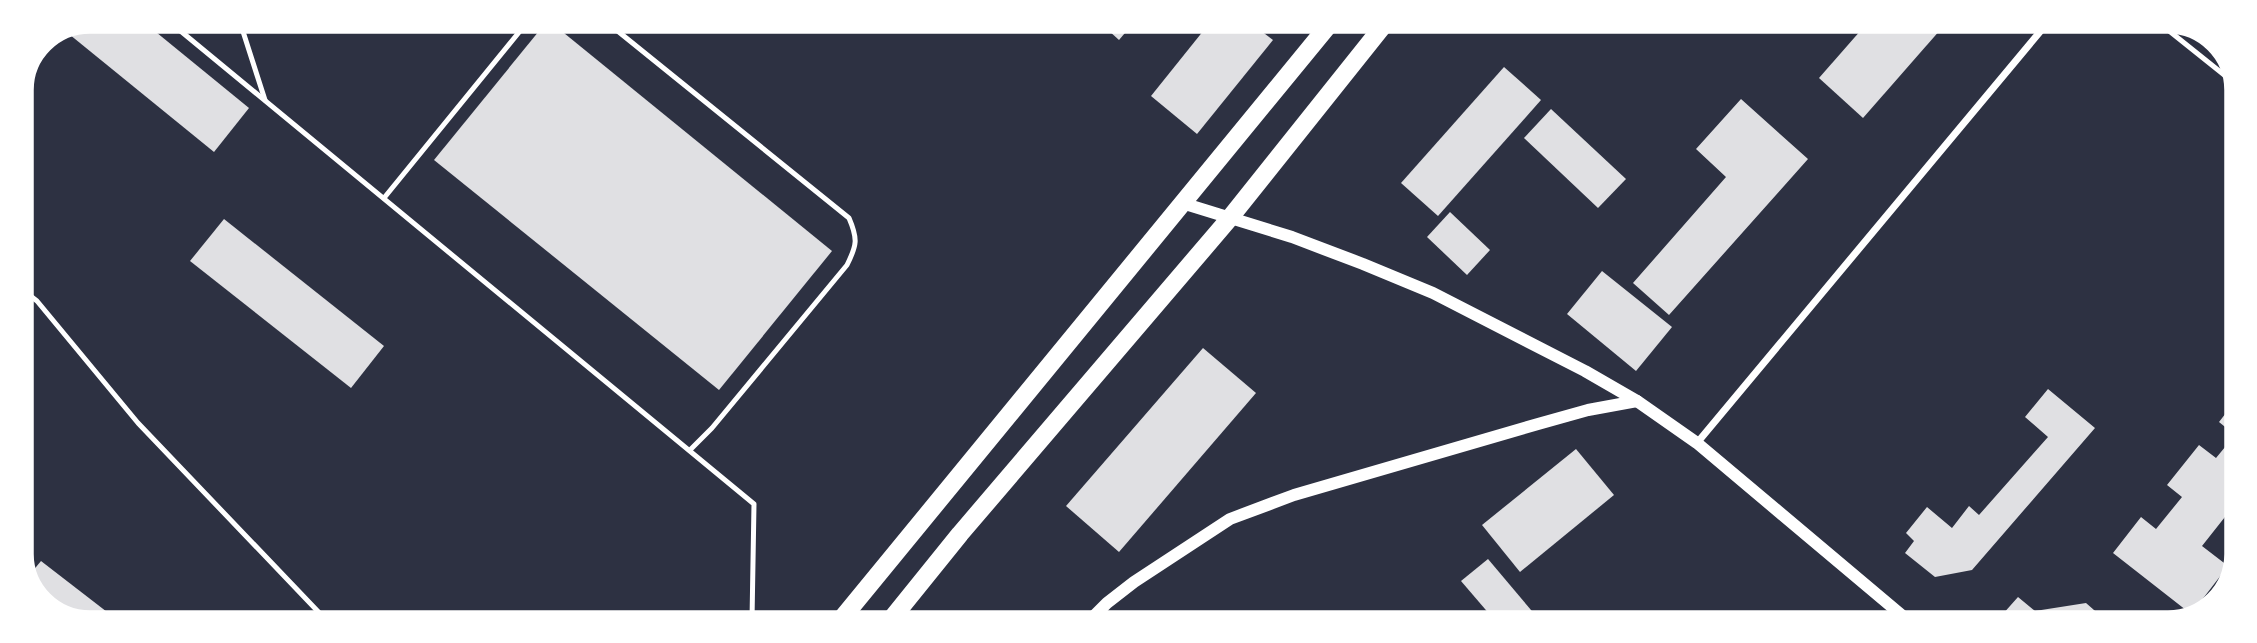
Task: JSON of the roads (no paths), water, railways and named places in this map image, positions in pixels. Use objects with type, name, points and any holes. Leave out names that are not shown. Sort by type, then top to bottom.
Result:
[{"type":"main road","points":[[847,612],[1323,32]]},
{"type":"main road","points":[[897,612],[960,534],[1229,219],[1378,32]]},
{"type":"street","points":[[1697,443],[2040,32]]},
{"type":"street","points":[[1182,203],[1292,237],[1433,293],[1532,342],[1637,401],[1697,443],[1897,612]]},
{"type":"street","points":[[1098,612],[1135,582],[1230,519],[1294,495],[1538,424],[1588,410],[1637,401]]},
{"type":"lane","points":[[182,32],[754,504],[752,612]]},
{"type":"lane","points":[[243,32],[265,100]]},
{"type":"lane","points":[[384,198],[519,32]]},
{"type":"lane","points":[[619,32],[849,218],[855,232],[856,247],[847,265],[712,428],[690,450]]},
{"type":"lane","points":[[2171,32],[2223,74]]},
{"type":"lane","points":[[32,297],[138,423],[318,612]]}]
